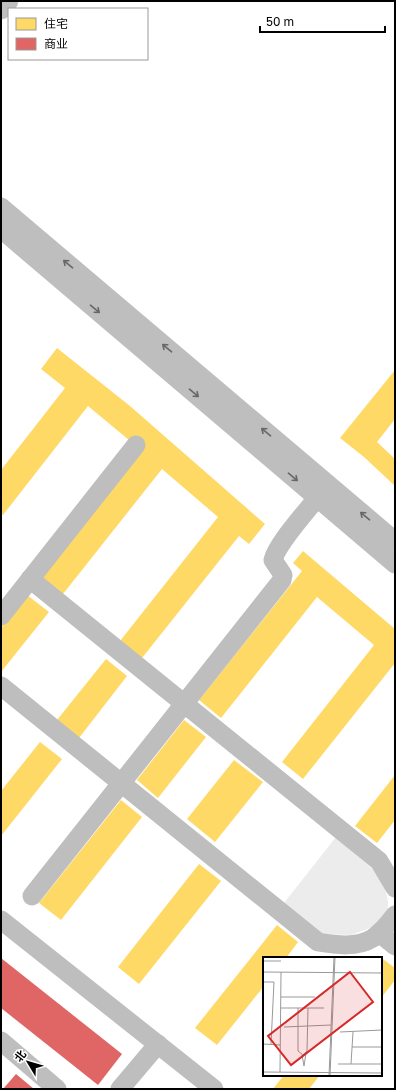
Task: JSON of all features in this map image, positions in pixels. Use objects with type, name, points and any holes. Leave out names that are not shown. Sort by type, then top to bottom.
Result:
[{"type":"main road","points":[[1,8],[7,1]]},
{"type":"street","points":[[1,207],[395,542]]},
{"type":"street","points":[[1,229],[395,564]]},
{"type":"street","points":[[1,616],[136,445]]},
{"type":"street","points":[[32,896],[282,580],[283,575],[273,560],[274,555],[317,498]]},
{"type":"street","points":[[30,579],[379,861],[395,886]]},
{"type":"street","points":[[1,686],[318,942],[337,945],[355,944],[373,938],[386,928],[395,915]]},
{"type":"street","points":[[1,920],[214,1089]]},
{"type":"street","points":[[379,933],[395,946]]},
{"type":"street","points":[[1,1041],[57,1089]]},
{"type":"street","points":[[120,1089],[158,1044]]},
{"type":"shaded area","points":[[336,837],[382,877],[388,901],[388,910],[378,925],[351,935],[322,934],[284,903]]},
{"type":"building: 住宅","points":[[57,348],[130,406],[265,524],[249,544],[239,536],[142,658],[120,641],[218,517],[162,469],[63,594],[42,577],[141,450],[88,406],[3,515],[1,514],[1,470],[65,388],[41,369]]},
{"type":"building: 住宅","points":[[395,370],[395,419],[377,442],[395,459],[395,486],[364,457],[340,438]]},
{"type":"building: 住宅","points":[[303,551],[395,629],[395,663],[303,779],[282,762],[374,645],[317,597],[221,718],[199,700],[302,571],[293,563]]},
{"type":"building: 住宅","points":[[27,595],[49,612],[1,672],[1,628]]},
{"type":"building: 住宅","points":[[106,659],[127,676],[79,738],[57,720]]},
{"type":"building: 住宅","points":[[184,720],[206,737],[158,798],[137,780]]},
{"type":"building: 住宅","points":[[40,742],[62,759],[1,836],[1,791]]},
{"type":"building: 住宅","points":[[234,760],[263,782],[215,842],[187,819]]},
{"type":"building: 住宅","points":[[395,775],[395,820],[377,843],[355,826]]},
{"type":"building: 住宅","points":[[121,800],[142,817],[61,920],[39,903]]},
{"type":"building: 住宅","points":[[199,864],[221,881],[139,984],[118,967]]},
{"type":"building: 住宅","points":[[277,925],[298,942],[287,957],[263,957],[263,987],[217,1045],[195,1028]]},
{"type":"building: 住宅","points":[[382,958],[395,968],[395,980],[382,997]]},
{"type":"building: 住宅","points":[[283,1076],[319,1076],[309,1089],[273,1089]]},
{"type":"building: 商业","points":[[1,958],[122,1054],[98,1085],[1,1008]]},
{"type":"building: 商业","points":[[16,1074],[34,1089],[3,1089]]}]
